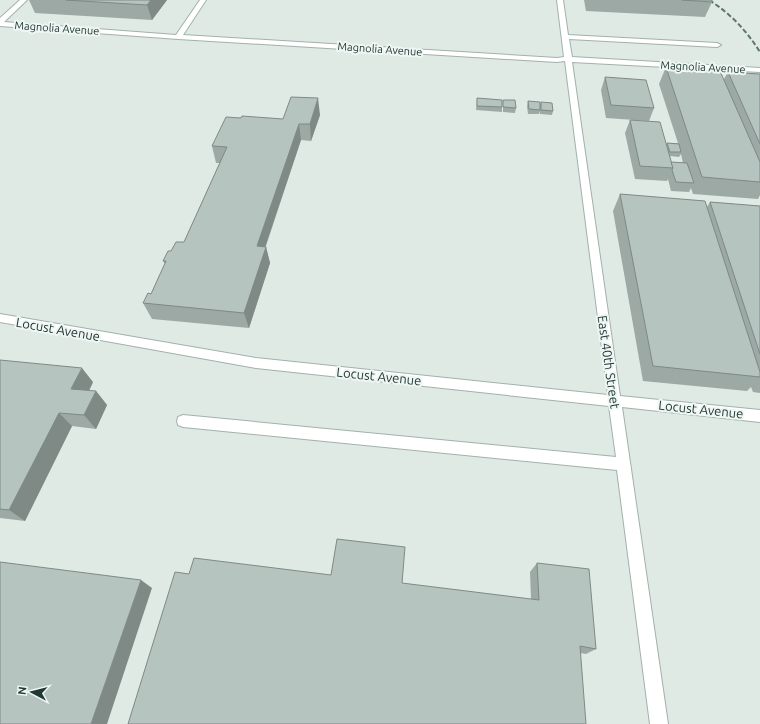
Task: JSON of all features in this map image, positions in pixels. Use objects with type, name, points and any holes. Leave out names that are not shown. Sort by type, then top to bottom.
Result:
[{"type":"street","points":[[0,23],[24,0]]},
{"type":"street","points":[[178,37],[203,0]]},
{"type":"street","name":"East 40th Street","points":[[560,0],[659,724]]},
{"type":"street","name":"Magnolia Avenue","points":[[0,23],[178,37],[557,60],[567,59],[760,70]]},
{"type":"street","points":[[564,37],[717,45]]},
{"type":"street","name":"Locust Avenue","points":[[0,318],[256,363],[760,416]]},
{"type":"street","points":[[183,421],[623,464]]},
{"type":"building","points":[[66,0],[151,0],[147,5]]},
{"type":"building","points":[[682,0],[712,0],[712,2]]},
{"type":"building","points":[[666,67],[720,71],[760,162],[760,182],[702,177]]},
{"type":"building","points":[[728,72],[760,74],[760,144]]},
{"type":"building","points":[[605,77],[646,80],[654,108],[611,105]]},
{"type":"building","points":[[291,97],[318,98],[310,124],[299,124],[257,246],[266,247],[244,313],[143,303],[148,293],[151,294],[166,261],[163,261],[168,251],[171,251],[176,242],[184,242],[227,147],[212,146],[226,117],[241,118],[242,116],[283,119]]},
{"type":"building","points":[[477,98],[502,100],[502,107],[477,106]]},
{"type":"building","points":[[503,100],[515,100],[516,108],[503,107]]},
{"type":"building","points":[[528,101],[540,102],[540,110],[529,109]]},
{"type":"building","points":[[541,102],[552,103],[553,111],[541,110]]},
{"type":"building","points":[[630,120],[660,122],[673,168],[640,166]]},
{"type":"building","points":[[667,143],[679,144],[681,152],[670,152]]},
{"type":"building","points":[[671,162],[687,163],[694,183],[676,182]]},
{"type":"building","points":[[620,194],[705,201],[760,372],[760,377],[653,366]]},
{"type":"building","points":[[710,202],[760,206],[760,354]]},
{"type":"building","points":[[0,360],[82,368],[71,389],[96,391],[84,415],[59,413],[9,510],[0,509]]},
{"type":"building","points":[[337,539],[405,547],[402,583],[539,600],[537,563],[589,569],[596,649],[580,646],[586,724],[128,724],[175,572],[189,574],[194,558],[331,575]]},
{"type":"building","points":[[0,562],[141,580],[91,724],[0,724]]},
{"type":"railway","points":[[709,0],[738,23],[760,52]]}]
